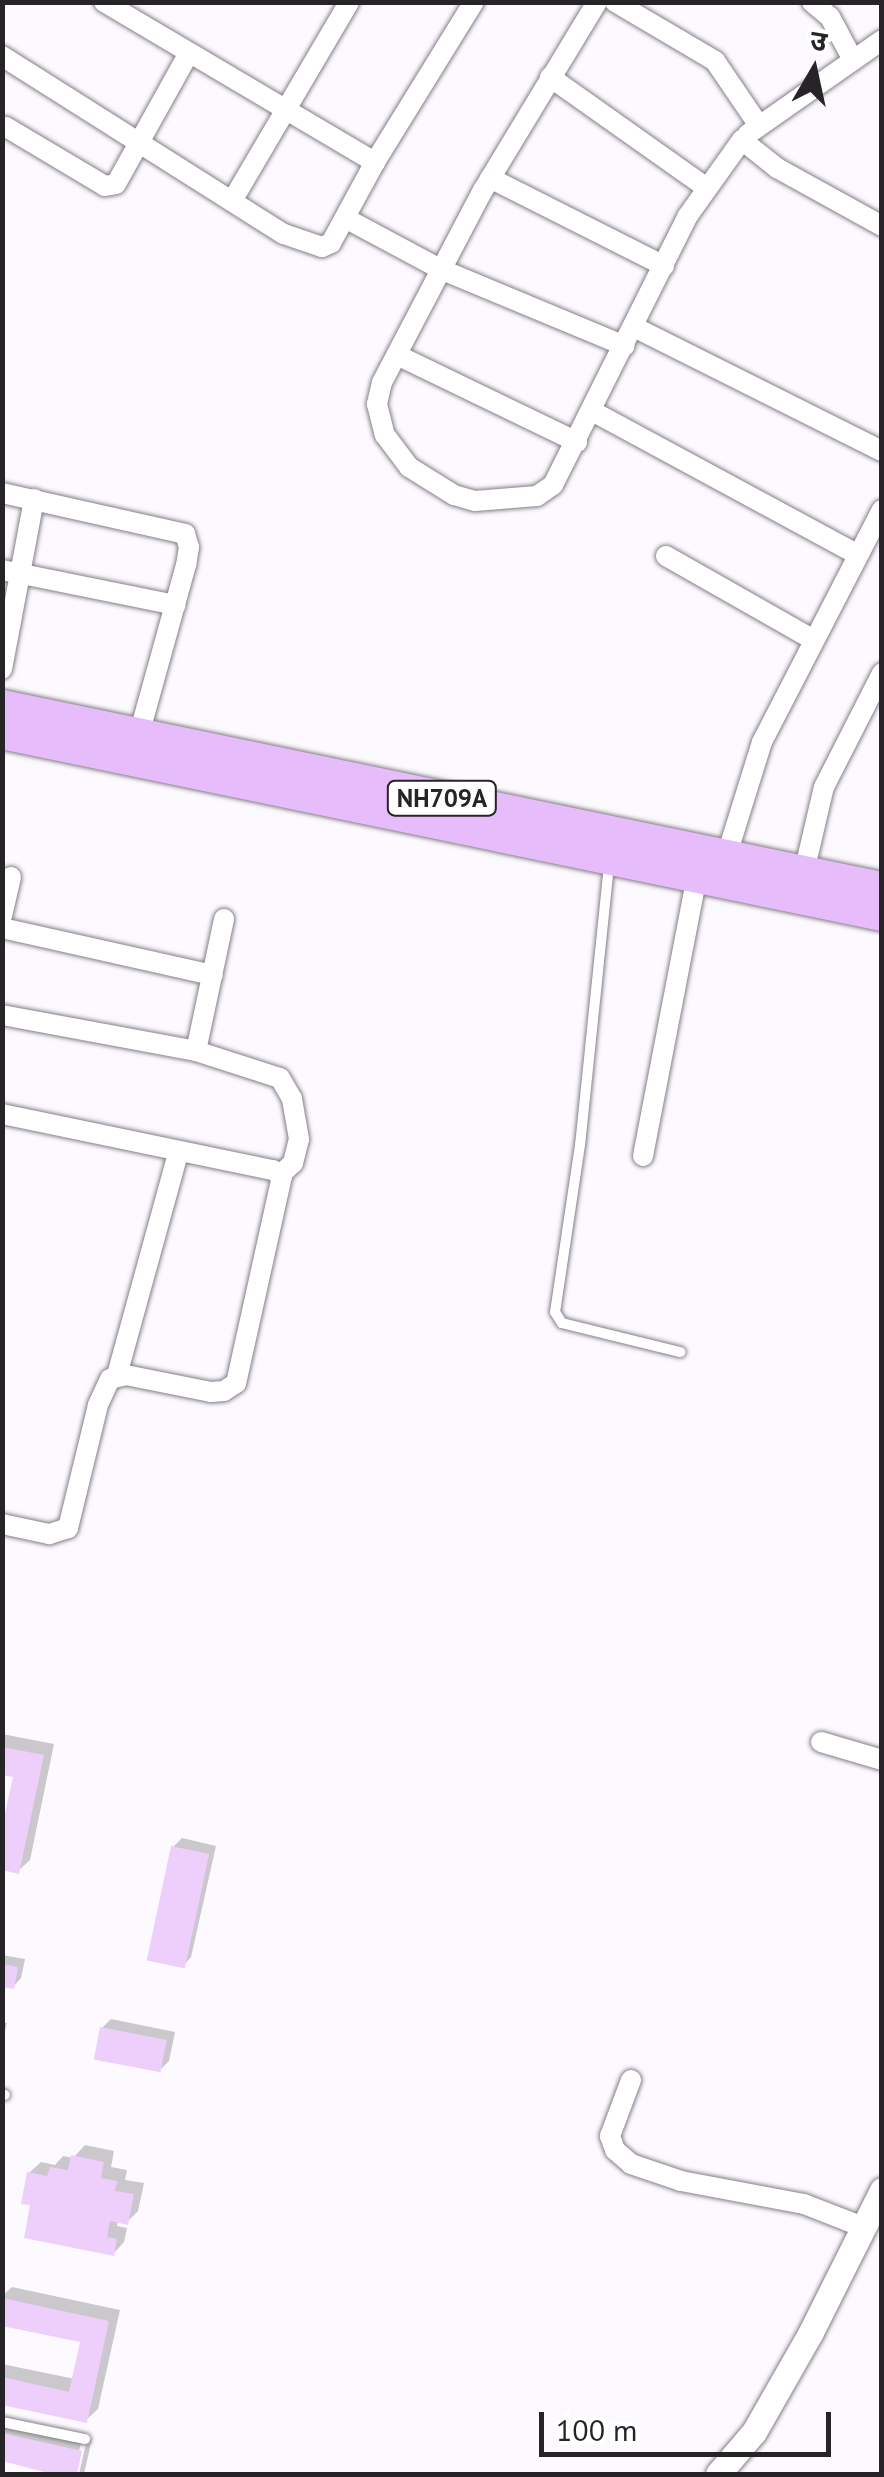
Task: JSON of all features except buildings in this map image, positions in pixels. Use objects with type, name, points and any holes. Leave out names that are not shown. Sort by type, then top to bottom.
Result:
[{"type":"highway","name":"NH709A","points":[[2,706],[714,871],[882,915]]},
{"type":"highway","name":"NH709A","points":[[2,733],[609,859],[714,871],[804,872],[882,888]]},
{"type":"street","points":[[104,2],[375,162]]},
{"type":"street","points":[[232,201],[349,2]]},
{"type":"street","points":[[2,56],[284,234],[316,247],[331,243],[375,162],[474,2]]},
{"type":"street","points":[[597,2],[490,178],[378,394],[385,435],[409,467],[454,495],[489,502],[537,496],[553,484],[687,217],[742,140],[758,124],[852,58],[879,48]]},
{"type":"street","points":[[615,2],[715,61],[758,124]]},
{"type":"street","points":[[812,2],[830,18],[852,58]]},
{"type":"street","points":[[6,127],[111,186],[121,178],[188,53]]},
{"type":"street","points":[[550,77],[707,188]]},
{"type":"street","points":[[742,140],[778,168],[882,226]]},
{"type":"street","points":[[490,178],[664,266]]},
{"type":"street","points":[[345,218],[440,270],[630,336],[882,451]]},
{"type":"street","points":[[396,355],[577,442]]},
{"type":"street","points":[[592,411],[858,555]]},
{"type":"street","points":[[2,493],[185,534],[189,547],[139,735]]},
{"type":"street","points":[[2,669],[11,572],[34,499]]},
{"type":"street","points":[[643,1156],[714,871],[762,742],[882,510]]},
{"type":"street","points":[[666,556],[814,640]]},
{"type":"street","points":[[11,572],[175,605]]},
{"type":"street","points":[[804,872],[824,787],[882,673]]},
{"type":"street","points":[[2,916],[11,877]]},
{"type":"street","points":[[196,1052],[224,919]]},
{"type":"street","points":[[2,928],[213,976]]},
{"type":"street","points":[[2,1015],[196,1052],[264,1070],[286,1085],[297,1117],[298,1139],[292,1163],[280,1174],[236,1383],[224,1391],[210,1392],[116,1375]]},
{"type":"street","points":[[2,1114],[280,1174]]},
{"type":"street","points":[[2,1524],[49,1534],[68,1528],[101,1396],[116,1375],[178,1153]]},
{"type":"street","points":[[821,1742],[882,1760]]},
{"type":"street","points":[[631,2080],[610,2136],[615,2150],[631,2164],[681,2181],[804,2204],[863,2227]]},
{"type":"street","points":[[718,2474],[754,2432],[882,2190]]},
{"type":"lane","points":[[609,859],[580,1145],[555,1312],[562,1323],[680,1352]]},
{"type":"lane","points":[[2,2422],[85,2439]]}]
